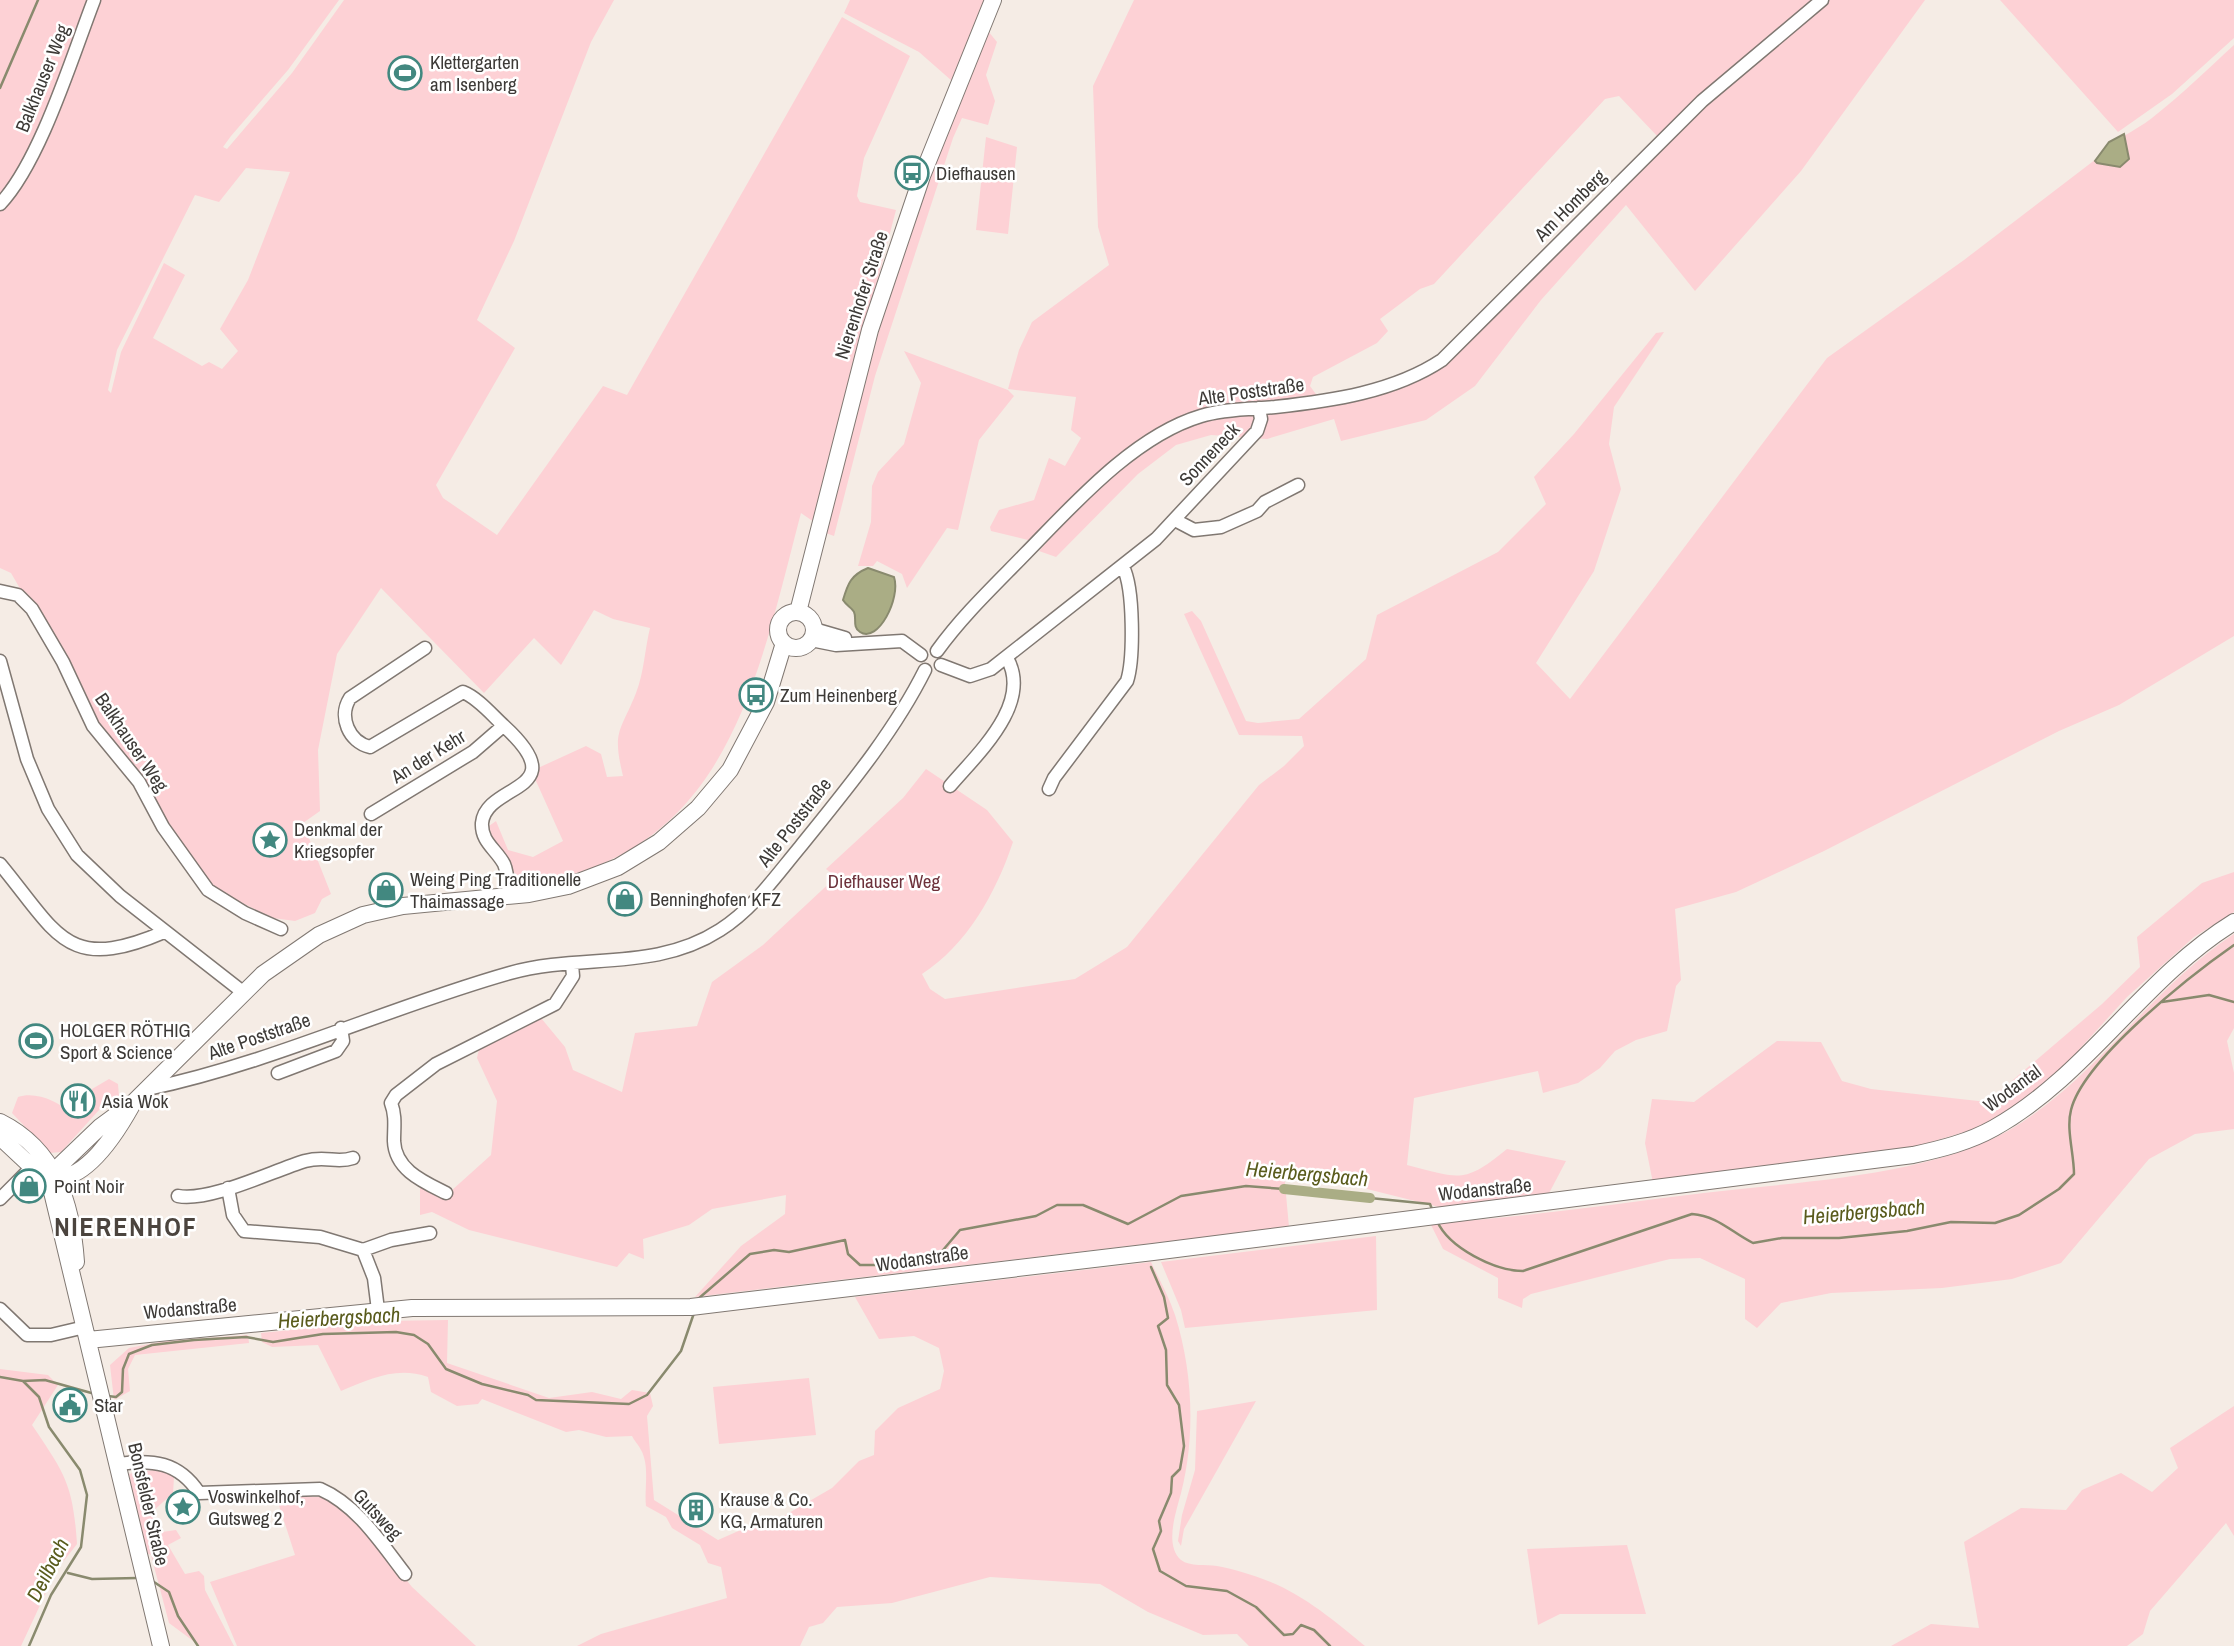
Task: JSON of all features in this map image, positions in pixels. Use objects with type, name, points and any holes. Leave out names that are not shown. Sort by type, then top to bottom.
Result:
[{"type":"main road","name":"Nierenhofer Straße","points":[[798,612],[870,330],[926,164],[993,0]]},
{"type":"main road","points":[[49,1177],[100,1127],[148,1089],[285,956],[352,919],[411,904],[509,896],[554,889],[595,877],[643,853],[674,830],[710,796],[730,770],[754,730],[774,680],[802,640],[809,617],[798,612],[787,615],[780,624],[779,634],[802,640]]},
{"type":"main road","name":"Wodantal","points":[[1758,1177],[1913,1155],[1948,1147],[1992,1129],[2045,1093],[2180,959],[2234,922]]},
{"type":"main road","points":[[0,1137],[49,1177],[81,1171],[121,1124],[134,1102]]},
{"type":"main road","name":"Bonsfelder Straße","points":[[0,1122],[42,1156],[49,1177],[161,1646]]},
{"type":"main road","name":"Bonsfelder Straße","points":[[76,1289],[73,1228],[81,1171]]},
{"type":"main road","name":"Bonsfelder Straße","points":[[49,1177],[73,1228]]},
{"type":"main road","name":"Wodanstraße","points":[[86,1333],[379,1310],[698,1306],[1758,1177]]},
{"type":"street","name":"Balkhauser Weg","points":[[0,204],[12,192],[47,122],[94,0]]},
{"type":"street","name":"Am Homberg","points":[[1326,399],[1374,390],[1418,376],[1442,360],[1702,101],[1822,0]]},
{"type":"street","name":"Alte Poststraße","points":[[937,651],[958,622],[1072,505],[1127,458],[1170,430],[1202,415],[1326,399]]},
{"type":"street","name":"Sonneneck","points":[[1123,567],[1175,520],[1256,431],[1261,419],[1259,408]]},
{"type":"street","points":[[1175,520],[1194,530],[1221,527],[1257,511],[1265,502],[1298,485]]},
{"type":"street","points":[[941,665],[970,676],[992,669],[1123,567],[1128,581],[1131,669],[1127,681],[1054,778],[1049,789]]},
{"type":"street","name":"Balkhauser Weg","points":[[0,591],[18,595],[32,609],[63,662],[93,726],[139,782],[163,827],[208,890],[245,913],[281,929]]},
{"type":"street","points":[[802,640],[836,645],[856,641],[902,641],[921,655]]},
{"type":"street","name":"An der Kehr","points":[[425,648],[350,698],[345,716],[354,740],[370,747],[463,692],[526,747],[531,760],[525,782],[489,808],[483,819],[485,838],[504,864],[509,896]]},
{"type":"street","points":[[930,649],[937,651],[942,656],[941,665],[936,671],[925,670],[920,665],[921,655],[930,649]]},
{"type":"street","points":[[950,786],[995,732],[1009,709],[1013,680],[1007,658]]},
{"type":"street","points":[[0,661],[27,759],[48,809],[77,855],[164,932],[208,962],[244,993]]},
{"type":"street","name":"Alte Poststraße","points":[[148,1089],[242,1063],[511,973],[673,953],[719,931],[747,910],[812,832],[904,712],[925,670]]},
{"type":"street","name":"An der Kehr","points":[[370,814],[473,752],[503,726]]},
{"type":"street","points":[[0,864],[54,930],[70,943],[87,950],[106,951],[164,932]]},
{"type":"street","points":[[446,1193],[417,1179],[399,1158],[395,1147],[395,1120],[391,1103],[396,1095],[436,1064],[555,1004],[573,976],[572,965]]},
{"type":"street","name":"Alte Poststraße","points":[[278,1073],[336,1051],[343,1041],[341,1028]]},
{"type":"street","points":[[178,1196],[189,1198],[228,1188],[324,1156],[341,1162],[353,1158]]},
{"type":"street","points":[[0,1199],[49,1177]]},
{"type":"street","points":[[228,1188],[233,1215],[244,1231],[320,1237],[363,1251],[391,1240],[430,1233]]},
{"type":"street","points":[[363,1251],[374,1278],[379,1310]]},
{"type":"street","points":[[0,1309],[27,1335],[86,1333]]},
{"type":"street","name":"Gutsweg","points":[[118,1464],[146,1460],[163,1463],[184,1474],[199,1493],[268,1493],[312,1488],[323,1490],[355,1513],[405,1574]]},
{"type":"green space","points":[[0,0],[89,0],[44,121],[0,199]]},
{"type":"green space","points":[[99,0],[339,0],[288,70],[231,136],[223,147],[227,149],[292,73],[344,0],[614,0],[591,42],[514,241],[477,320],[515,348],[436,485],[443,498],[497,535],[603,386],[627,395],[842,17],[910,56],[864,158],[857,196],[860,202],[896,210],[814,522],[801,513],[768,637],[748,697],[722,751],[689,799],[647,839],[592,868],[523,884],[494,846],[489,826],[496,821],[508,850],[533,857],[563,841],[536,781],[538,768],[586,746],[601,754],[607,777],[623,776],[618,749],[619,732],[639,685],[650,628],[613,619],[594,610],[561,665],[534,638],[484,693],[381,588],[337,654],[318,750],[320,811],[303,823],[331,894],[322,899],[315,913],[295,921],[273,918],[212,888],[106,737],[11,573],[0,568],[0,209],[14,194]],"holes":[[[246,168],[290,172],[248,280],[220,329],[238,351],[222,369],[209,362],[202,366],[153,338],[185,275],[164,263],[121,352],[111,393],[108,390],[117,350],[195,195],[219,202]]]},
{"type":"green space","points":[[850,0],[986,0],[952,81],[919,52],[844,13]]},
{"type":"green space","points":[[1134,0],[1817,0],[1659,138],[1619,96],[1605,99],[1434,284],[1420,289],[1380,319],[1388,331],[1377,343],[1313,377],[1310,386],[1318,397],[1419,379],[1703,104],[1828,0],[1925,0],[1801,171],[1695,291],[1626,205],[1541,300],[1475,386],[1426,420],[1341,441],[1334,419],[1267,439],[1211,435],[1176,445],[1138,474],[1056,557],[1039,551],[1094,494],[1134,460],[1179,432],[1203,421],[1168,425],[1032,541],[991,531],[990,527],[999,510],[1034,500],[1049,458],[1065,466],[1081,438],[1071,430],[1076,397],[1008,389],[1019,350],[1032,322],[1109,265],[1098,227],[1093,86]]},
{"type":"green space","points":[[2000,0],[2234,0],[2234,38],[2172,94],[2118,132]]},
{"type":"green space","points":[[988,31],[997,42],[986,75],[995,101],[988,125],[962,118],[953,138],[875,376],[834,536],[823,532],[864,368],[922,192]]},
{"type":"green space","name":"Diefhauser Weg","points":[[2234,45],[2234,636],[2119,705],[2059,731],[1824,851],[1736,892],[1675,909],[1681,980],[1676,986],[1667,1031],[1636,1040],[1615,1051],[1600,1068],[1578,1083],[1543,1093],[1538,1071],[1414,1098],[1407,1165],[1460,1175],[1480,1169],[1507,1149],[1566,1161],[1547,1197],[1439,1207],[1299,1172],[1284,1173],[1289,1227],[695,1297],[741,1246],[785,1214],[786,1195],[712,1209],[689,1225],[643,1239],[644,1259],[629,1253],[617,1267],[469,1230],[432,1212],[420,1215],[420,1188],[451,1191],[491,1155],[497,1101],[477,1058],[480,1044],[541,1018],[565,1047],[573,1070],[622,1092],[635,1033],[697,1026],[712,982],[763,945],[836,877],[826,869],[903,798],[926,769],[987,810],[1013,842],[998,880],[978,916],[953,948],[922,974],[930,989],[945,999],[1075,979],[1127,947],[1259,785],[1304,746],[1302,736],[1239,735],[1184,614],[1192,611],[1201,621],[1246,721],[1258,723],[1299,719],[1366,659],[1377,615],[1498,552],[1546,504],[1534,477],[1574,434],[1656,333],[1664,332],[1614,407],[1609,444],[1621,489],[1594,571],[1536,663],[1570,699],[1827,358],[1964,260],[2112,144],[2152,118]]},
{"type":"green space","points":[[986,137],[1017,147],[1008,234],[976,230]]},
{"type":"green space","points":[[904,351],[1008,390],[1014,396],[979,440],[958,530],[947,528],[907,588],[902,574],[877,561],[873,566],[858,566],[871,522],[872,486],[878,472],[904,444],[921,383]]},
{"type":"green space","points":[[2234,872],[2234,912],[2194,937],[2127,997],[2055,1076],[2009,1111],[1971,1130],[1911,1148],[1653,1183],[1645,1143],[1652,1099],[1694,1102],[1777,1041],[1821,1042],[1842,1081],[1871,1089],[1987,1102],[2102,1004],[2140,967],[2137,937],[2202,883]]},
{"type":"green space","points":[[2234,934],[2234,1028],[2227,1041],[2234,1073],[2234,1129],[2195,1134],[2149,1159],[2061,1263],[2012,1279],[1942,1288],[1831,1293],[1781,1303],[1757,1328],[1745,1319],[1745,1279],[1700,1258],[1670,1259],[1531,1294],[1523,1299],[1522,1308],[1498,1298],[1498,1278],[1443,1249],[1430,1223],[1533,1214],[1825,1180],[1910,1166],[1950,1155],[1988,1141],[2021,1123],[2050,1102],[2077,1079],[2178,978]]},
{"type":"green space","points":[[109,1079],[118,1084],[119,1097],[109,1099],[61,1152],[50,1153],[12,1113],[18,1097],[32,1095],[54,1102],[71,1115],[89,1105],[92,1089]]},
{"type":"green space","points":[[1376,1236],[1377,1310],[1185,1328],[1181,1310],[1161,1262]]},
{"type":"green space","points":[[1151,1262],[1175,1315],[1189,1385],[1188,1458],[1172,1533],[1176,1554],[1189,1564],[1230,1569],[1281,1587],[1319,1610],[1365,1646],[1249,1646],[1237,1634],[1203,1635],[1148,1612],[1100,1584],[990,1577],[892,1603],[837,1607],[823,1623],[809,1627],[800,1646],[577,1646],[601,1634],[727,1598],[721,1567],[708,1563],[700,1545],[672,1528],[666,1517],[646,1506],[644,1456],[632,1436],[606,1437],[579,1430],[566,1432],[482,1399],[478,1404],[457,1406],[431,1392],[428,1377],[416,1374],[384,1375],[341,1391],[318,1345],[272,1347],[262,1342],[261,1333],[382,1321],[448,1320],[447,1363],[549,1398],[592,1392],[621,1399],[632,1390],[650,1393],[653,1406],[647,1416],[654,1500],[718,1540],[743,1529],[763,1528],[832,1488],[859,1461],[874,1455],[875,1431],[898,1408],[940,1389],[944,1371],[939,1348],[914,1336],[879,1339],[855,1297]]},
{"type":"green space","points":[[248,1335],[249,1343],[135,1355],[128,1369],[130,1391],[114,1400],[110,1365],[129,1348],[165,1341]]},
{"type":"green space","points":[[0,1369],[48,1375],[58,1385],[32,1425],[60,1468],[70,1493],[77,1544],[56,1571],[21,1646],[0,1646]]},
{"type":"green space","points":[[809,1378],[816,1435],[719,1444],[713,1387]]},
{"type":"green space","points":[[1256,1401],[1184,1529],[1181,1546],[1178,1541],[1182,1515],[1195,1470],[1197,1411]]},
{"type":"green space","points":[[2234,1406],[2234,1536],[2226,1523],[2150,1611],[2143,1634],[2127,1646],[1891,1646],[1931,1624],[1979,1628],[1964,1542],[2021,1508],[2066,1510],[2082,1490],[2121,1473],[2152,1492],[2178,1468],[2170,1448]]},
{"type":"green space","points":[[160,1469],[174,1477],[173,1493],[152,1512],[155,1533],[176,1530],[181,1538],[168,1545],[185,1574],[199,1571],[204,1576],[205,1590],[234,1646],[200,1646],[169,1623],[151,1555],[144,1552],[128,1474]]},
{"type":"green space","points":[[276,1496],[327,1497],[369,1532],[412,1587],[476,1646],[237,1646],[210,1582],[295,1555]]},
{"type":"green space","points":[[1627,1545],[1646,1614],[1560,1614],[1538,1625],[1527,1549]]},
{"type":"shaded area","points":[[2124,134],[2129,159],[2120,167],[2095,161],[2109,142]]},
{"type":"shaded area","points":[[868,568],[894,577],[895,586],[886,617],[881,625],[867,634],[858,630],[854,612],[843,600],[851,580]]},
{"type":"waterway","points":[[0,88],[38,0]]},
{"type":"waterway","name":"Heierbergsbach","points":[[1437,1221],[1452,1240],[1474,1256],[1499,1267],[1523,1271],[1692,1214],[1717,1221],[1753,1243],[1782,1238],[1839,1238],[1907,1231],[1951,1222],[1995,1223],[2019,1215],[2059,1189],[2074,1174],[2069,1125],[2071,1110],[2095,1067],[2167,997],[2234,945]]},
{"type":"waterway","points":[[2162,1002],[2209,995],[2234,1002]]},
{"type":"waterway","name":"Heierbergsbach","points":[[698,1299],[750,1254],[774,1250],[789,1252],[845,1240],[848,1254],[860,1265],[887,1265],[904,1261],[912,1265],[938,1256],[960,1230],[1036,1216],[1057,1205],[1083,1205],[1128,1224],[1181,1196],[1246,1186],[1284,1189]]},
{"type":"waterway","name":"Heierbergsbach","points":[[1284,1189],[1370,1198]]},
{"type":"waterway","name":"Heierbergsbach","points":[[1370,1198],[1430,1204],[1433,1212]]},
{"type":"waterway","points":[[1151,1267],[1164,1297],[1168,1318],[1158,1326],[1166,1350],[1167,1385],[1179,1405],[1184,1446],[1180,1469],[1172,1477],[1171,1493],[1159,1521],[1161,1531],[1153,1549],[1160,1571],[1186,1586],[1227,1591],[1256,1607],[1284,1635],[1293,1634],[1301,1625],[1314,1630],[1330,1646]]},
{"type":"waterway","name":"Heierbergsbach","points":[[108,1396],[116,1397],[122,1392],[123,1369],[129,1354],[152,1345],[246,1337],[273,1342],[323,1334],[396,1332],[414,1335],[428,1344],[446,1369],[482,1384],[528,1395],[536,1400],[629,1404],[647,1395],[681,1351],[694,1313]]},
{"type":"waterway","name":"Deilbach","points":[[0,1377],[23,1381],[39,1397],[49,1427],[80,1470],[87,1495],[81,1547],[51,1595],[29,1646]]},
{"type":"waterway","name":"Heierbergsbach","points":[[23,1381],[45,1380],[95,1394]]},
{"type":"waterway","points":[[68,1573],[92,1579],[137,1578]]},
{"type":"waterway","points":[[151,1580],[169,1592],[178,1616],[198,1646]]},
{"type":"place","name":"Klettergarten am Isenberg","points":[[405,73]]},
{"type":"place","name":"Diefhausen","points":[[912,173]]},
{"type":"place","name":"Zum Heinenberg","points":[[756,695]]},
{"type":"place","name":"Denkmal der Kriegsopfer","points":[[270,840]]},
{"type":"place","name":"Weing Ping Traditionelle Thaimassage","points":[[386,890]]},
{"type":"place","name":"Benninghofen KFZ","points":[[625,899]]},
{"type":"place","name":"HOLGER RÖTHIG Sport & Science","points":[[36,1041]]},
{"type":"place","name":"Asia Wok","points":[[78,1101]]},
{"type":"place","name":"Point Noir","points":[[29,1186]]},
{"type":"place","name":"Star","points":[[70,1405]]},
{"type":"place","name":"Voswinkelhof, Gutsweg 2","points":[[183,1507]]},
{"type":"place","name":"Krause & Co. KG, Armaturen","points":[[696,1510]]},
{"type":"district","name":"NIERENHOF","points":[[126,1227]]}]
